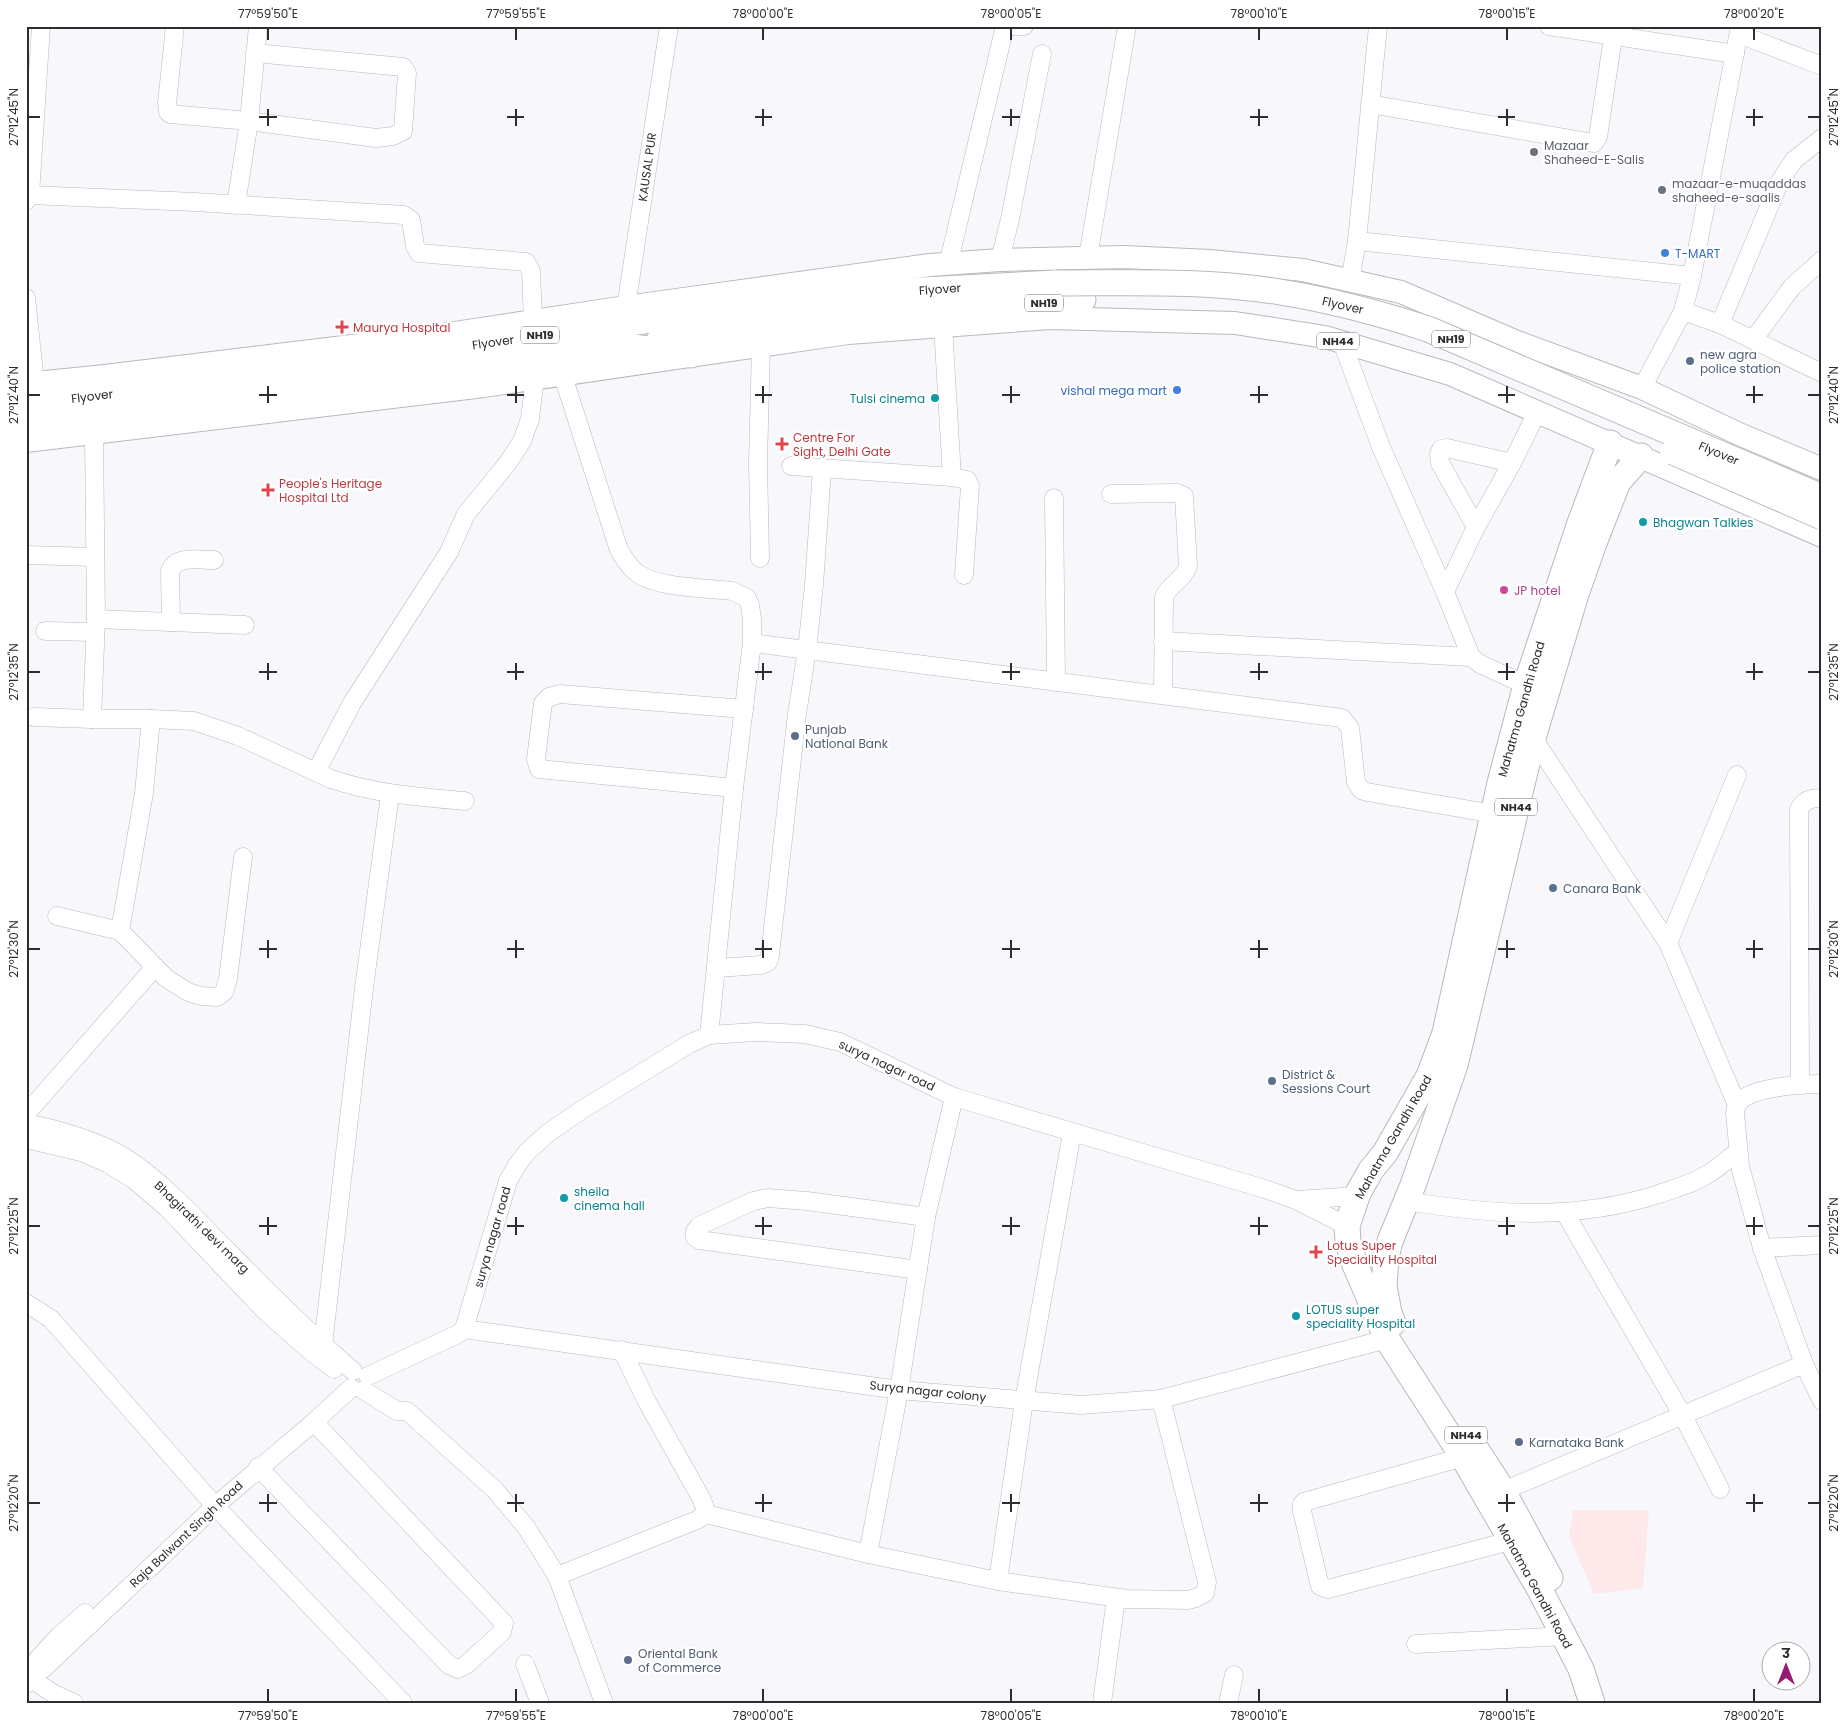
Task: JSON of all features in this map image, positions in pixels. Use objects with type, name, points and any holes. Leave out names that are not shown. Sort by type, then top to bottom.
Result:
[{"type":"highway","name":"Flyover","points":[[29,390],[196,383],[766,304],[923,290],[1056,283],[1193,284],[1280,292],[1351,306],[1385,315],[1428,330],[1822,497]]},
{"type":"highway","name":"Flyover","points":[[628,346],[840,318],[1083,300],[1166,299],[1256,306],[1332,319],[1372,329],[1445,353],[1822,516]]},
{"type":"highway","points":[[628,346],[691,355]]},
{"type":"highway","name":"NH19","points":[[26,423],[196,405],[628,346]]},
{"type":"highway","name":"Mahatma Gandhi Road","points":[[1591,1701],[1581,1669],[1540,1590],[1463,1457],[1387,1339],[1355,1265],[1347,1234],[1357,1196],[1371,1170],[1385,1153],[1430,1076],[1445,1033],[1500,783],[1526,685],[1580,523],[1610,443]]},
{"type":"highway","name":"Mahatma Gandhi Road","points":[[1591,1701],[1600,1675],[1581,1635],[1503,1491],[1393,1324],[1384,1286],[1385,1264],[1390,1241],[1407,1202],[1455,1065],[1533,738],[1576,594],[1618,482],[1641,456]]},
{"type":"highway","points":[[1385,1153],[1419,1169]]},
{"type":"highway","points":[[1347,1234],[1359,1247],[1368,1248],[1390,1241]]},
{"type":"main road","points":[[29,390],[105,376],[357,346],[930,265],[1000,260],[1124,257],[1210,261],[1303,270],[1402,292],[1516,342],[1642,388],[1705,418],[1822,469]]},
{"type":"main road","name":"NH44","points":[[943,326],[1050,318],[1235,323],[1325,337],[1450,374],[1610,443]]},
{"type":"main road","points":[[26,441],[465,388],[848,333],[943,326]]},
{"type":"main road","points":[[1560,422],[1587,368]]},
{"type":"main road","points":[[1681,473],[1705,418]]},
{"type":"main road","points":[[1610,443],[1822,536]]},
{"type":"street","points":[[41,26],[28,198],[195,202],[404,215],[412,222],[415,246],[419,253],[526,262],[531,271],[533,321]]},
{"type":"street","points":[[175,26],[168,103],[169,114],[249,120],[376,138],[398,135],[404,127],[407,73],[404,67],[255,53]]},
{"type":"street","points":[[236,205],[249,120],[258,26]]},
{"type":"street","name":"KAUSAL PUR","points":[[626,307],[669,26]]},
{"type":"street","points":[[948,265],[1005,26]]},
{"type":"street","points":[[1014,26],[1024,26]]},
{"type":"street","points":[[1088,258],[1127,26]]},
{"type":"street","points":[[1350,281],[1356,241],[1378,26]]},
{"type":"street","points":[[1549,26],[1735,54]]},
{"type":"street","points":[[1642,388],[1683,311],[1692,276],[1739,30],[1822,66]]},
{"type":"street","points":[[1370,104],[1594,143],[1598,137],[1612,36]]},
{"type":"street","points":[[1000,260],[1010,219],[1042,54]]},
{"type":"street","points":[[1720,324],[1779,183],[1794,160],[1822,138]]},
{"type":"street","points":[[1356,241],[1692,276]]},
{"type":"street","points":[[1754,340],[1792,287],[1822,260]]},
{"type":"street","points":[[26,298],[29,390]]},
{"type":"street","points":[[1683,311],[1720,324],[1822,373]]},
{"type":"street","points":[[943,326],[952,477]]},
{"type":"street","points":[[1342,342],[1381,447],[1445,592],[1471,657],[1480,664],[1526,685]]},
{"type":"street","points":[[760,558],[758,463],[761,345]]},
{"type":"street","points":[[562,373],[619,550],[634,571],[652,581],[660,583],[732,591],[742,594],[747,598],[752,612],[752,643],[734,788],[709,1036]]},
{"type":"street","points":[[316,772],[352,703],[449,552],[466,514],[507,464],[522,441],[530,419],[535,377]]},
{"type":"street","points":[[1445,592],[1476,527],[1512,463],[1537,412]]},
{"type":"street","points":[[92,719],[96,625],[94,433]]},
{"type":"street","points":[[1476,527],[1440,463],[1440,451],[1444,448],[1460,450],[1512,463]]},
{"type":"street","points":[[791,466],[952,477],[967,480],[970,486],[964,575]]},
{"type":"street","points":[[717,968],[761,965],[765,964],[769,959],[797,714],[807,650],[818,542],[822,468]]},
{"type":"street","points":[[1111,494],[1177,493],[1184,496],[1188,566],[1185,575],[1169,588],[1164,598],[1163,694]]},
{"type":"street","points":[[1054,498],[1056,682]]},
{"type":"street","points":[[26,555],[95,557]]},
{"type":"street","points":[[171,622],[170,571],[172,566],[179,561],[214,560]]},
{"type":"street","points":[[45,631],[96,625],[171,622],[244,625]]},
{"type":"street","points":[[1163,641],[1471,657]]},
{"type":"street","points":[[752,643],[1342,718],[1350,728],[1356,782],[1361,790],[1494,814]]},
{"type":"street","points":[[734,788],[539,769],[536,759],[543,703],[549,697],[560,694],[744,709]]},
{"type":"street","points":[[34,717],[194,721],[223,730],[347,785],[390,794],[465,801]]},
{"type":"street","points":[[120,931],[144,793],[150,719]]},
{"type":"street","points":[[1533,738],[1668,943],[1736,1105],[1738,1151],[1762,1248],[1804,1364],[1822,1401]]},
{"type":"street","points":[[1668,943],[1737,776]]},
{"type":"street","points":[[323,1345],[365,978],[390,794]]},
{"type":"street","points":[[1800,1085],[1799,810],[1801,804],[1807,800],[1822,798]]},
{"type":"street","points":[[57,916],[120,931],[166,978],[188,992],[210,998],[217,997],[224,992],[228,979],[243,857]]},
{"type":"street","points":[[26,1114],[155,967]]},
{"type":"street","name":"surya nagar road","points":[[464,1329],[508,1181],[517,1164],[527,1152],[548,1133],[583,1109],[690,1044],[709,1036],[756,1032],[804,1034],[840,1042],[954,1097],[1296,1200],[1347,1234]]},
{"type":"street","points":[[1736,1105],[1744,1097],[1760,1092],[1800,1085],[1822,1084]]},
{"type":"street","points":[[868,1554],[898,1390],[926,1217],[954,1097]]},
{"type":"street","name":"Bhagirathi devi marg","points":[[26,1124],[54,1129],[106,1148],[125,1157],[140,1168],[186,1209],[357,1381]]},
{"type":"street","points":[[998,1581],[1024,1401],[1072,1133]]},
{"type":"street","points":[[26,1139],[81,1152],[107,1163],[133,1179],[167,1208],[265,1311],[309,1350],[357,1381],[402,1402],[407,1411],[495,1490],[512,1508],[557,1576],[604,1703]]},
{"type":"street","points":[[1407,1202],[1462,1210],[1565,1213],[1641,1199],[1684,1186],[1711,1172],[1738,1151]]},
{"type":"street","points":[[1296,1200],[1357,1196]]},
{"type":"street","points":[[918,1270],[699,1240],[695,1237],[694,1233],[699,1226],[753,1201],[768,1198],[807,1201],[926,1217]]},
{"type":"street","points":[[1565,1213],[1682,1414],[1720,1489]]},
{"type":"street","points":[[1762,1248],[1822,1245]]},
{"type":"street","points":[[26,1303],[51,1319],[212,1503],[404,1703]]},
{"type":"street","points":[[74,1703],[54,1694],[30,1678],[36,1661],[58,1638],[212,1503],[277,1438],[357,1381],[458,1334],[464,1329]]},
{"type":"street","name":"Surya nagar colony","points":[[464,1329],[898,1390],[1081,1405],[1161,1399],[1387,1339]]},
{"type":"street","points":[[622,1350],[646,1400],[701,1498],[706,1514]]},
{"type":"street","points":[[1503,1491],[1804,1364]]},
{"type":"street","name":"Raja Balwant Singh Road","points":[[212,1503],[314,1422],[357,1381]]},
{"type":"street","points":[[557,1576],[697,1520],[706,1514],[868,1554],[998,1581],[1116,1598],[1188,1600],[1201,1596],[1207,1588],[1161,1399]]},
{"type":"street","points":[[258,1468],[452,1668],[458,1669],[466,1665],[502,1632],[504,1623],[314,1422]]},
{"type":"street","points":[[1463,1457],[1304,1502],[1302,1510],[1320,1586],[1328,1589],[1510,1541]]},
{"type":"street","points":[[1102,1703],[1116,1598]]},
{"type":"street","points":[[1416,1644],[1564,1636]]},
{"type":"street","points":[[525,1664],[540,1703]]},
{"type":"street","points":[[1228,1703],[1234,1675]]},
{"type":"shaded area","points":[[1573,1510],[1649,1510],[1643,1588],[1594,1594],[1569,1536]]},
{"type":"place","name":"Mazaar Shaheed-E-Salis","points":[[1534,152]]},
{"type":"place","name":"mazaar-e-muqaddas shaheed-e-saalis","points":[[1662,190]]},
{"type":"place","name":"T-MART","points":[[1665,253]]},
{"type":"place","name":"Maurya Hospital","points":[[342,327]]},
{"type":"place","name":"new agra police station","points":[[1690,361]]},
{"type":"place","name":"vishal mega mart","points":[[1177,390]]},
{"type":"place","name":"Tulsi cinema","points":[[935,398]]},
{"type":"place","name":"Centre For Sight, Delhi Gate","points":[[782,444]]},
{"type":"place","name":"People's Heritage Hospital Ltd","points":[[268,490]]},
{"type":"place","name":"Bhagwan Talkies","points":[[1643,522]]},
{"type":"place","name":"JP hotel","points":[[1504,590]]},
{"type":"place","name":"Punjab National Bank","points":[[795,736]]},
{"type":"place","name":"Canara Bank","points":[[1553,888]]},
{"type":"place","name":"District & Sessions Court","points":[[1272,1081]]},
{"type":"place","name":"sheila cinema hall","points":[[564,1198]]},
{"type":"place","name":"Lotus Super Speciality Hospital","points":[[1316,1252]]},
{"type":"place","name":"LOTUS super speciality Hospital","points":[[1296,1316]]},
{"type":"place","name":"Karnataka Bank","points":[[1519,1442]]},
{"type":"place","name":"Oriental Bank of Commerce","points":[[628,1660]]}]
